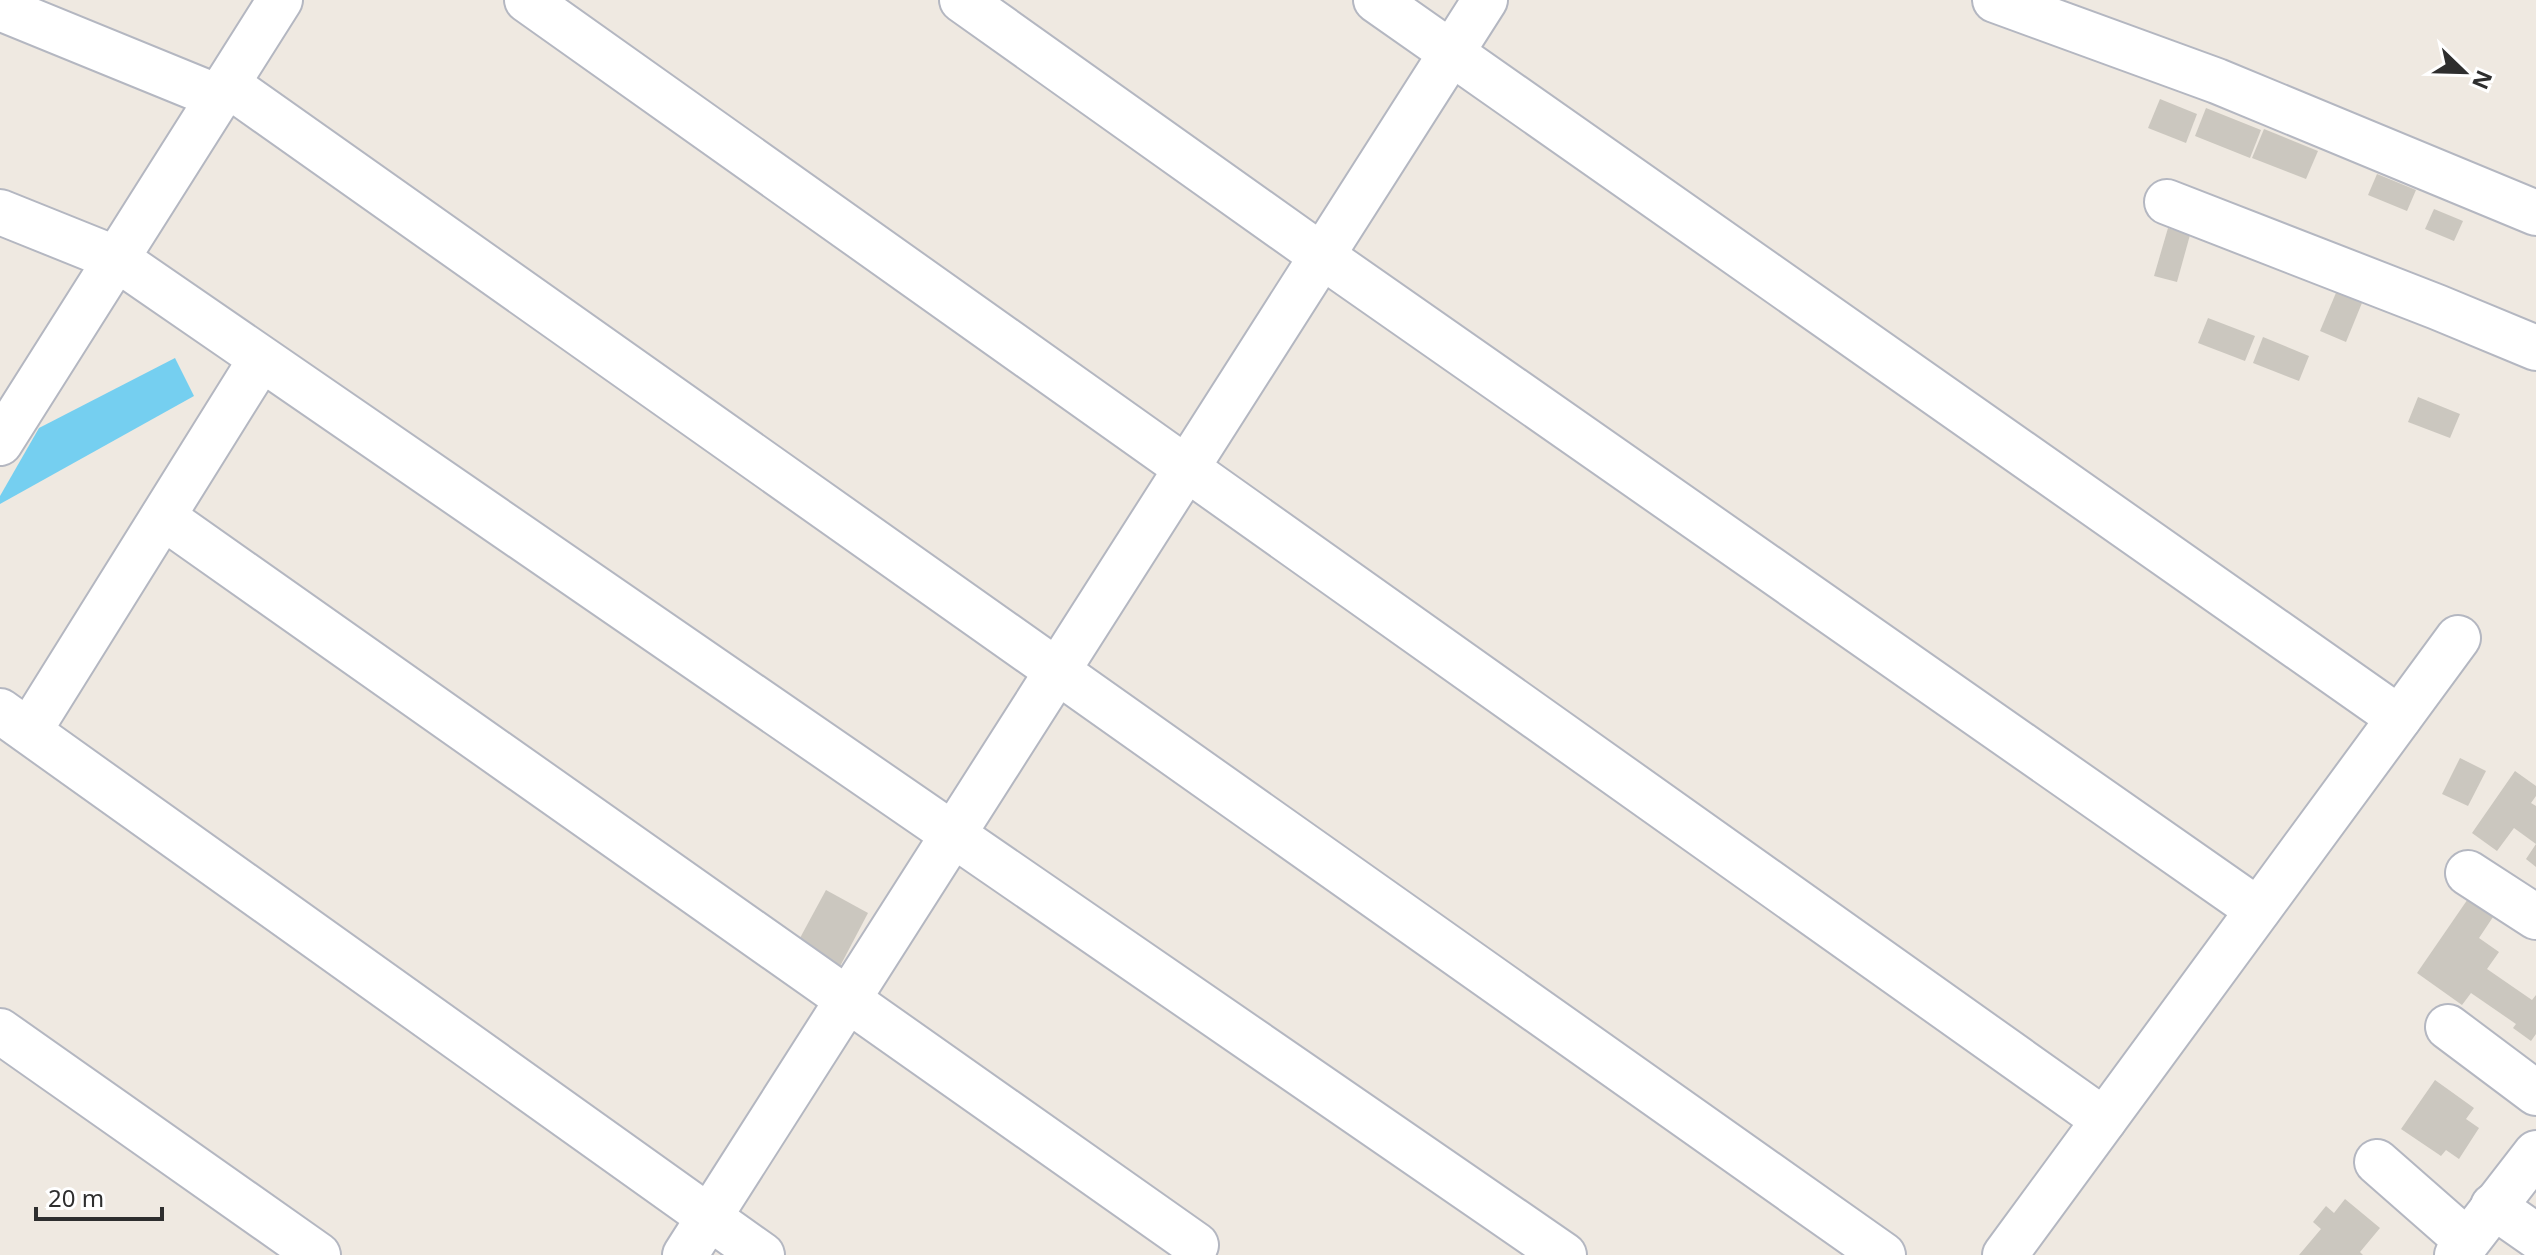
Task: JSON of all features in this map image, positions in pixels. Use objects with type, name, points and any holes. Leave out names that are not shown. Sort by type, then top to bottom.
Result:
[{"type":"street","points":[[0,443],[280,0]]},
{"type":"street","points":[[527,0],[2104,1120]]},
{"type":"street","points":[[962,0],[1322,256],[2258,910]]},
{"type":"street","points":[[1376,0],[2399,718]]},
{"type":"street","points":[[685,1255],[1485,0]]},
{"type":"street","points":[[1995,0],[2217,81],[2536,213]]},
{"type":"street","points":[[0,8],[223,90],[1057,671],[1883,1255]]},
{"type":"street","points":[[2167,202],[2536,348]]},
{"type":"street","points":[[0,212],[117,259],[1564,1255]]},
{"type":"street","points":[[261,359],[163,517],[14,721],[762,1255]]},
{"type":"street","points":[[163,517],[1196,1245]]},
{"type":"street","points":[[2005,1255],[2458,638]]},
{"type":"street","points":[[2468,873],[2536,917]]},
{"type":"street","points":[[2448,1027],[2536,1093]]},
{"type":"street","points":[[0,1031],[318,1255]]},
{"type":"street","points":[[2377,1162],[2462,1248],[2536,1153]]},
{"type":"street","points":[[2493,1206],[2536,1236]]},
{"type":"water","points":[[175,358],[194,396],[0,504],[0,496],[39,428]]},
{"type":"building","points":[[2160,99],[2197,114],[2186,143],[2148,128]]},
{"type":"building","points":[[2206,108],[2261,130],[2250,158],[2195,136]]},
{"type":"building","points":[[2264,129],[2318,151],[2306,179],[2252,158]]},
{"type":"building","points":[[2377,174],[2416,190],[2407,211],[2368,195]]},
{"type":"building","points":[[2434,209],[2463,221],[2454,241],[2425,229]]},
{"type":"building","points":[[2168,228],[2190,235],[2177,282],[2154,276]]},
{"type":"building","points":[[2338,288],[2364,298],[2346,342],[2320,331]]},
{"type":"building","points":[[2208,318],[2255,336],[2245,361],[2198,343]]},
{"type":"building","points":[[2263,337],[2309,356],[2299,381],[2253,363]]},
{"type":"building","points":[[2418,397],[2460,414],[2450,438],[2408,422]]},
{"type":"building","points":[[2460,758],[2486,771],[2468,806],[2442,794]]},
{"type":"building","points":[[2515,771],[2536,786],[2536,796],[2531,803],[2536,806],[2536,844],[2514,828],[2497,851],[2472,833]]},
{"type":"building","points":[[2536,844],[2536,867],[2526,859]]},
{"type":"building","points":[[826,890],[868,913],[837,972],[794,949]]},
{"type":"building","points":[[2472,893],[2497,911],[2479,938],[2499,952],[2487,969],[2532,1000],[2536,995],[2536,1034],[2531,1041],[2513,1028],[2516,1024],[2471,993],[2462,1005],[2417,973]]},
{"type":"building","points":[[2435,1080],[2474,1108],[2466,1119],[2479,1128],[2459,1159],[2446,1150],[2441,1156],[2401,1129]]},
{"type":"building","points":[[2345,1199],[2380,1228],[2360,1252],[2363,1255],[2299,1255],[2321,1229],[2313,1222],[2326,1206],[2334,1213]]}]
